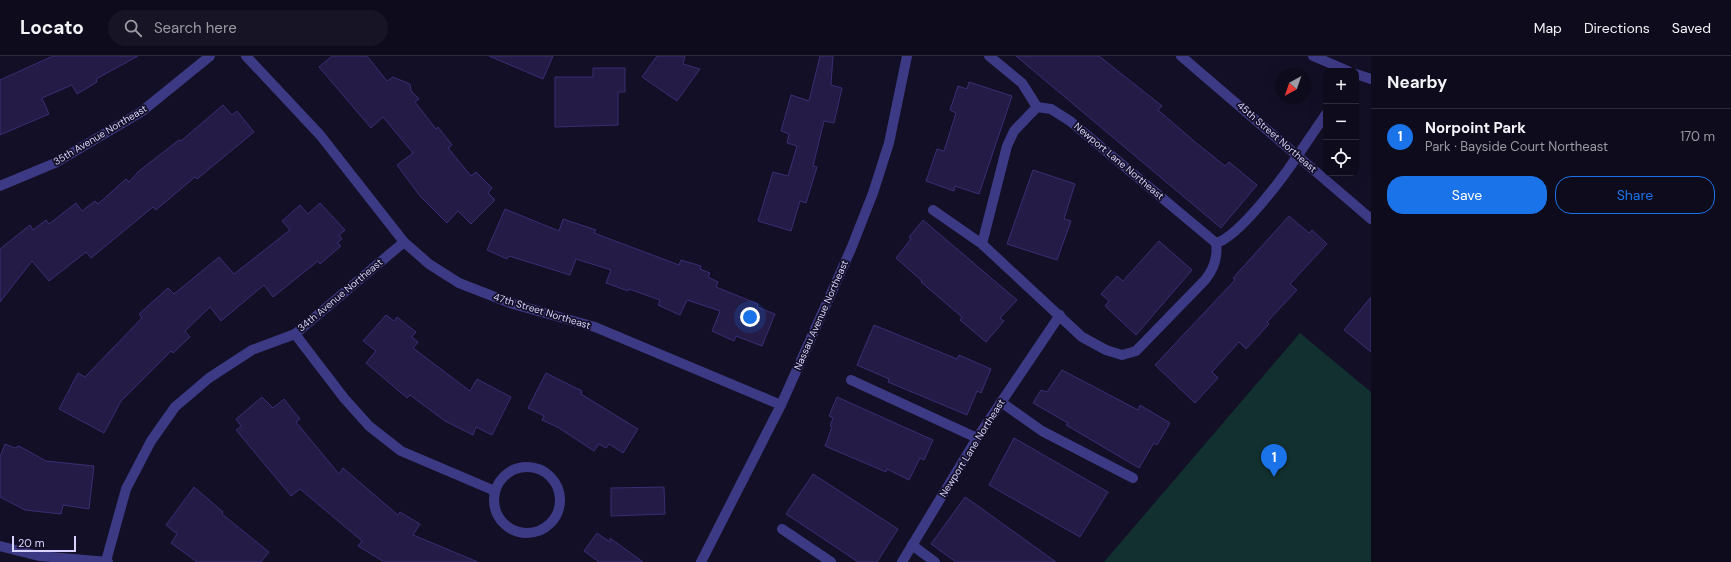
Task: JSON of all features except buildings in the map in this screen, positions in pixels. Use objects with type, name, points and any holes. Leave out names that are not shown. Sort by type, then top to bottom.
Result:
[{"type":"street","name":"35th Avenue Northeast","points":[[0,186],[55,163],[141,112],[210,56]]},
{"type":"street","name":"47th Street Northeast","points":[[246,56],[320,135],[404,242],[429,264],[459,283],[513,304],[595,327],[780,404]]},
{"type":"street","name":"Nassau Avenue Northeast","points":[[701,562],[780,404],[851,249],[873,193],[889,143],[906,56]]},
{"type":"street","points":[[982,244],[1007,146],[1014,131],[1037,107],[1022,83],[989,56]]},
{"type":"street","name":"45th Street Northeast","points":[[1181,56],[1371,219]]},
{"type":"street","points":[[1313,56],[1341,68]]},
{"type":"street","points":[[1359,75],[1371,79]]},
{"type":"street","name":"Newport Lane Northeast","points":[[1037,107],[1051,109],[1070,121],[1216,243]]},
{"type":"street","points":[[933,210],[982,244],[1082,337],[1106,350],[1122,355],[1136,351],[1212,271],[1217,253],[1216,243],[1235,232],[1286,174],[1323,118]]},
{"type":"street","name":"34th Avenue Northeast","points":[[107,561],[126,489],[151,441],[176,407],[209,378],[252,350],[295,334],[404,242]]},
{"type":"street","name":"Newport Lane Northeast","points":[[902,562],[977,438],[1060,315]]},
{"type":"street","points":[[295,334],[344,398],[375,430],[401,451],[495,491]]},
{"type":"street","points":[[851,380],[977,438]]},
{"type":"street","points":[[1001,402],[1042,431],[1133,478]]},
{"type":"street","points":[[520,468],[536,468],[545,472],[553,479],[558,488],[560,498],[559,509],[555,518],[543,529],[529,533],[518,532],[501,520],[496,512],[494,502],[495,491],[499,482],[506,474],[520,468]]},
{"type":"street","points":[[782,529],[831,562]]},
{"type":"street","points":[[912,545],[935,562]]},
{"type":"street","points":[[0,546],[39,556],[107,561]]},
{"type":"green space","points":[[1300,333],[1371,392],[1371,562],[1104,562]]},
{"type":"place","name":"Norpoint Park","points":[[1274,477]]}]
